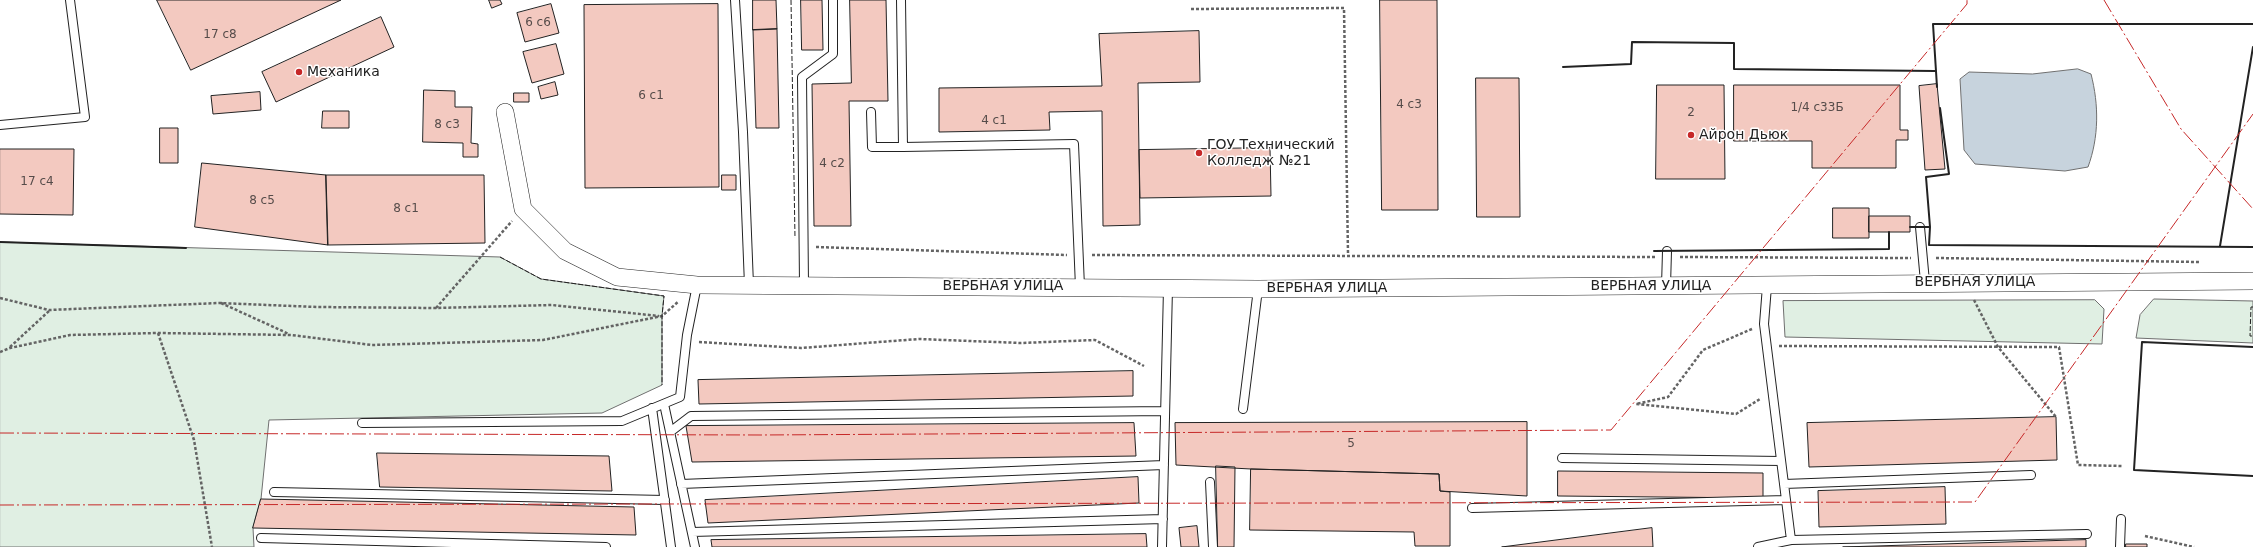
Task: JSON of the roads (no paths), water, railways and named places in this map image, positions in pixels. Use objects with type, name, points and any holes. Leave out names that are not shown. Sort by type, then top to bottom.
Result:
[{"type":"street","name":"ВЕРБНАЯ УЛИЦА","points":[[505,112],[522,208],[565,251],[617,277],[697,285],[1258,289],[1767,286],[1925,282],[2253,281]]},
{"type":"lane","points":[[0,125],[85,117],[70,0]]},
{"type":"lane","points":[[735,0],[743,132],[749,285]]},
{"type":"lane","points":[[804,285],[802,77],[834,54],[833,0]]},
{"type":"lane","points":[[901,0],[903,147]]},
{"type":"lane","points":[[872,112],[872,147],[1074,144],[1080,287]]},
{"type":"lane","points":[[1920,227],[1925,282]]},
{"type":"lane","points":[[1666,286],[1667,254]]},
{"type":"lane","points":[[362,423],[622,421],[664,404],[680,397],[686,341],[697,285]]},
{"type":"lane","points":[[1767,286],[1764,324],[1766,346],[1791,540]]},
{"type":"lane","points":[[1162,547],[1168,288]]},
{"type":"lane","points":[[1243,409],[1258,289]]},
{"type":"lane","points":[[664,404],[695,547]]},
{"type":"lane","points":[[652,408],[671,547]]},
{"type":"lane","points":[[670,432],[691,416],[1165,411]]},
{"type":"lane","points":[[1562,458],[1781,461]]},
{"type":"lane","points":[[681,484],[1164,465]]},
{"type":"lane","points":[[1784,484],[2031,475]]},
{"type":"lane","points":[[1210,482],[1212,547]]},
{"type":"lane","points":[[274,492],[665,500]]},
{"type":"lane","points":[[1472,508],[1786,500]]},
{"type":"lane","points":[[692,532],[1163,519]]},
{"type":"lane","points":[[2120,547],[2121,519]]},
{"type":"lane","points":[[1758,547],[1791,540],[2087,534]]},
{"type":"lane","points":[[261,538],[606,547]]},
{"type":"place","name":"Механика","points":[[299,72]]},
{"type":"place","name":"Айрон Дьюк","points":[[1691,135]]},
{"type":"place","name":"ГОУ Технический Колледж №21","points":[[1199,153]]}]
